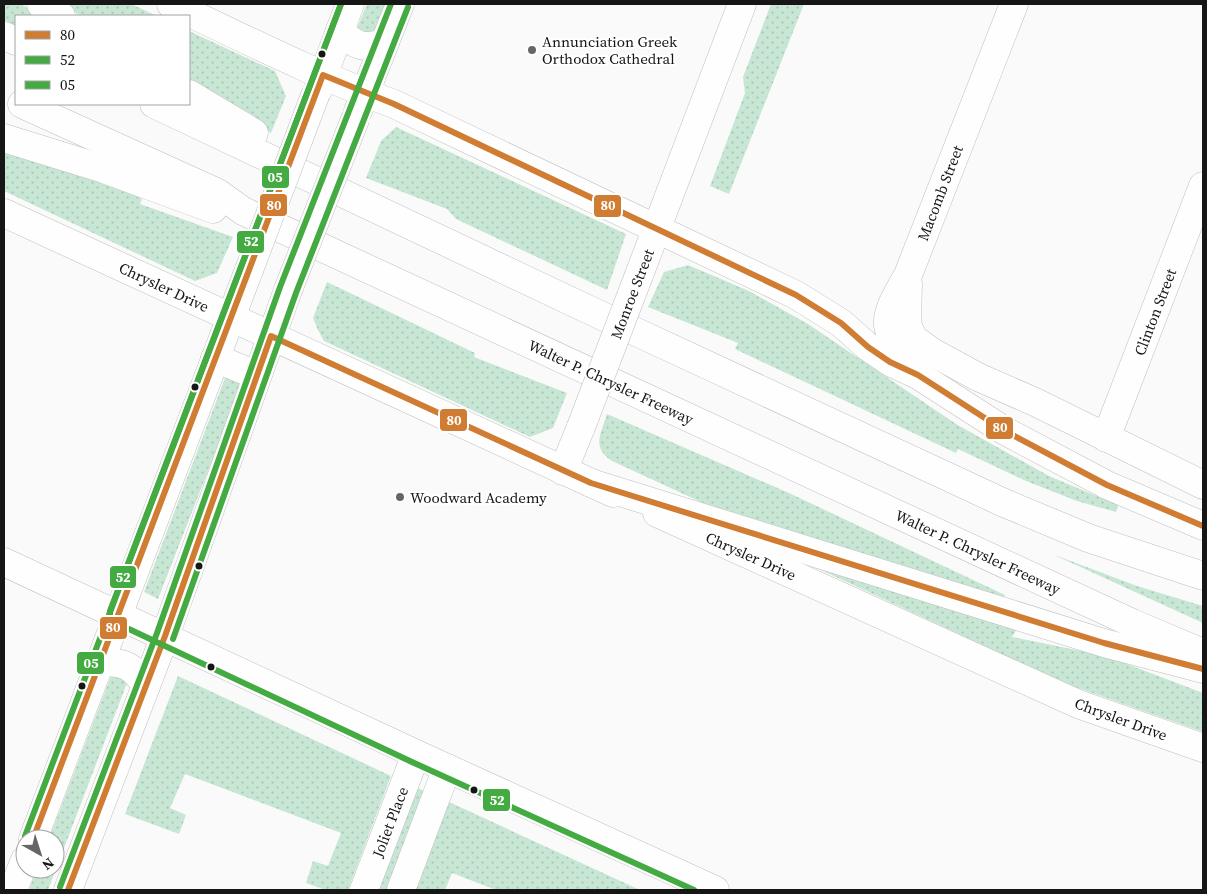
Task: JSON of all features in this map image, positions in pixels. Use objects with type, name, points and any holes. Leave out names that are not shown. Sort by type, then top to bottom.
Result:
[{"type":"main road","points":[[40,4],[59,15]]},
{"type":"main road","points":[[171,4],[360,105],[394,104],[796,295],[841,323],[868,347],[890,362],[918,375],[998,426],[1106,485],[1203,526]]},
{"type":"main road","points":[[37,829],[350,4]]},
{"type":"main road","points":[[68,890],[165,636],[256,375],[400,4]]},
{"type":"main road","name":"Monroe Street","points":[[563,471],[742,4]]},
{"type":"main road","name":"Macomb Street","points":[[918,375],[894,343],[887,324],[888,315],[892,302],[908,276],[1014,4]]},
{"type":"main road","points":[[340,30],[358,46],[371,47],[385,43]]},
{"type":"main road","points":[[190,95],[233,121],[617,323]]},
{"type":"main road","name":"Walter P. Chrysler Freeway","points":[[24,105],[218,194],[242,211],[1132,623],[1203,653]]},
{"type":"main road","points":[[156,105],[617,323],[1002,502],[1088,538],[1203,576]]},
{"type":"main road","points":[[4,138],[104,169],[208,209],[242,211]]},
{"type":"main road","name":"Clinton Street","points":[[1106,438],[1203,186]]},
{"type":"main road","name":"Chrysler Drive","points":[[4,213],[563,471],[1078,704],[1203,748]]},
{"type":"main road","points":[[908,276],[907,324],[909,331],[918,342],[958,367],[1035,402],[1203,485]]},
{"type":"main road","points":[[215,358],[256,375]]},
{"type":"main road","points":[[591,483],[1104,643],[1203,669]]},
{"type":"main road","points":[[4,562],[416,754],[715,890]]},
{"type":"main road","points":[[100,662],[127,664],[137,672],[146,686]]},
{"type":"main road","name":"Joliet Place","points":[[364,890],[416,754]]},
{"type":"main road","points":[[401,890],[447,768]]},
{"type":"green space","points":[[4,4],[21,4],[39,15],[15,15],[15,26],[4,20]]},
{"type":"green space","points":[[61,4],[131,4],[155,15],[79,15]]},
{"type":"green space","points":[[367,4],[387,4],[373,36],[359,31],[357,28]]},
{"type":"green space","points":[[771,4],[804,4],[729,194],[710,186],[745,93],[743,77]]},
{"type":"green space","points":[[190,31],[275,71],[286,96],[271,133],[190,85]]},
{"type":"green space","points":[[396,127],[626,234],[607,290],[456,219],[447,209],[366,178],[381,141]]},
{"type":"green space","points":[[4,151],[121,188],[142,199],[140,204],[233,237],[217,273],[195,281],[4,191]]},
{"type":"green space","points":[[688,265],[749,291],[808,324],[956,424],[1049,476],[1118,505],[1116,512],[1077,501],[1026,481],[958,449],[956,453],[735,349],[738,343],[648,307],[664,272]]},
{"type":"green space","points":[[327,282],[475,353],[474,357],[567,393],[553,428],[530,437],[324,341],[313,318]]},
{"type":"green space","points":[[229,375],[242,384],[158,599],[144,592],[225,378]]},
{"type":"green space","points":[[607,414],[789,493],[1005,595],[1003,602],[821,540],[703,503],[612,461],[602,451],[599,440]]},
{"type":"green space","points":[[1052,554],[1137,586],[1203,606],[1203,623]]},
{"type":"green space","points":[[808,564],[1017,629],[1012,637],[1106,656],[1203,693],[1203,732],[1067,684]]},
{"type":"green space","points":[[115,672],[127,683],[65,845],[65,829],[53,829],[111,676]]},
{"type":"green space","points":[[178,676],[391,776],[348,890],[326,890],[306,883],[313,861],[328,866],[341,833],[185,774],[170,808],[186,815],[179,834],[125,814]]},
{"type":"green space","points":[[414,787],[428,792],[390,890],[375,890]]},
{"type":"green space","points":[[449,802],[640,890],[496,890],[452,873],[445,890],[416,890]]},
{"type":"green space","points":[[33,879],[52,879],[48,890],[29,890]]},
{"type":"transit line","name":"52","points":[[341,4],[110,611],[110,617],[114,622],[412,762],[694,890]]},
{"type":"transit line","name":"05","points":[[28,829],[341,4]]},
{"type":"transit line","name":"05","points":[[60,887],[157,633],[280,287],[391,4]]},
{"type":"transit line","name":"52","points":[[173,639],[296,293],[408,7]]},
{"type":"transit line","name":"80","points":[[37,829],[323,75],[394,104],[796,295],[841,323],[868,347],[890,362],[918,375],[1005,431],[1107,485],[1203,526]]},
{"type":"transit line","name":"80","points":[[68,890],[165,636],[271,336],[591,483],[1104,643],[1203,669]]},
{"type":"place","name":"Annunciation Greek Orthodox Cathedral","points":[[532,50]]},
{"type":"place","name":"Woodward Academy","points":[[400,497]]}]
